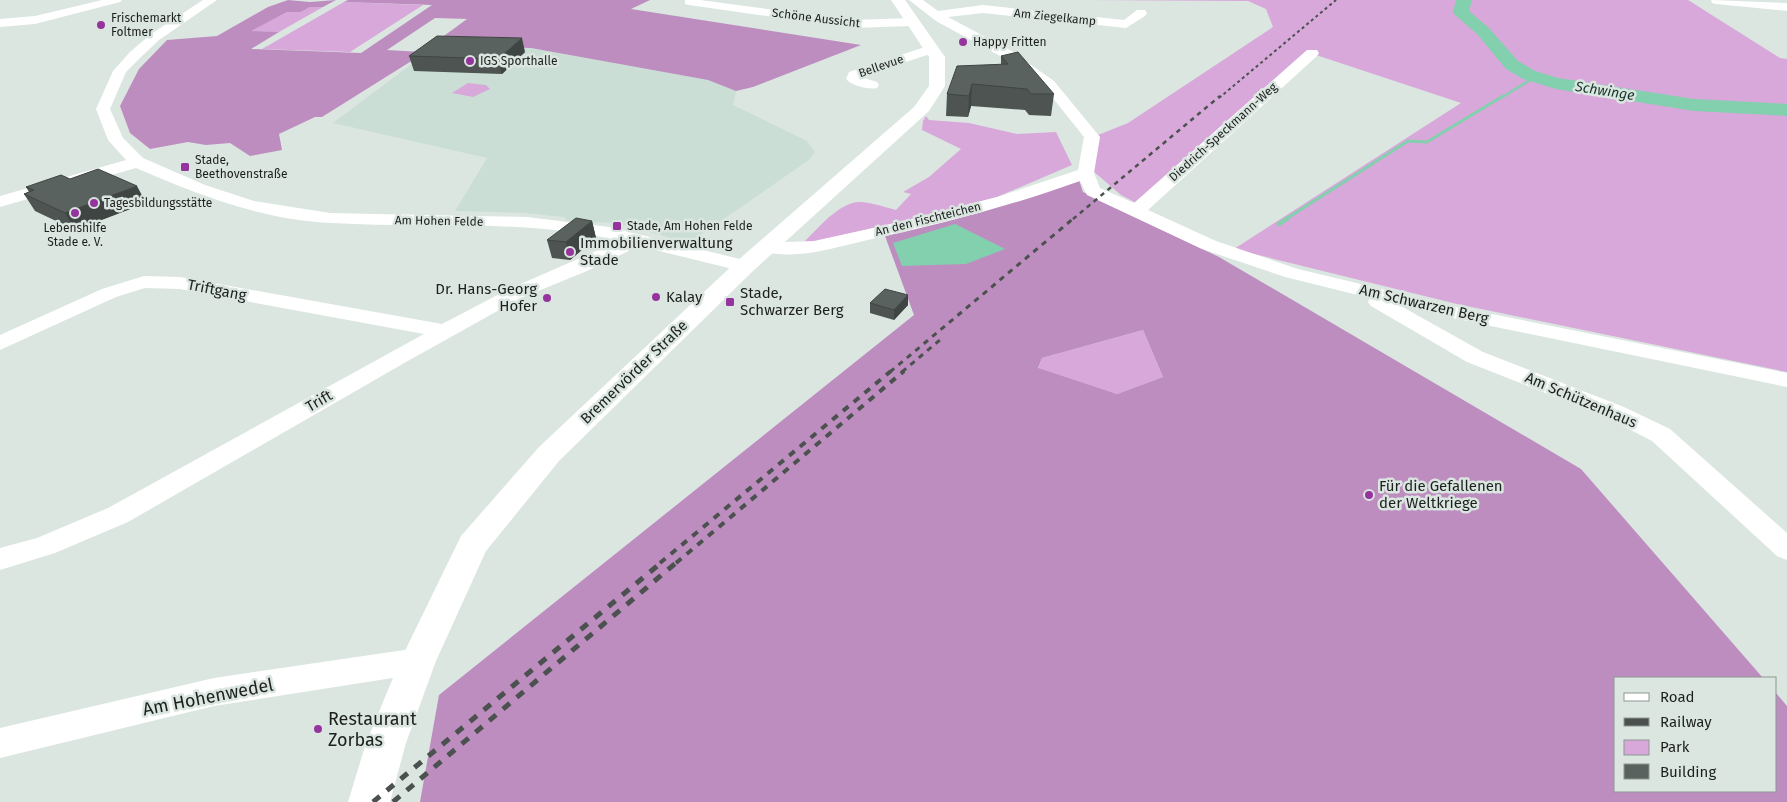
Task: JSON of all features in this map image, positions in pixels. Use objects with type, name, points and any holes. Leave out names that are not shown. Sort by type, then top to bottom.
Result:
[{"type":"main road","name":"Bremervörder Straße","points":[[373,786],[418,661],[473,545],[549,454],[745,266],[774,249],[920,111],[937,86],[936,57],[898,0]]},
{"type":"street","points":[[4,23],[35,20],[116,0]]},
{"type":"street","points":[[0,202],[137,162],[116,140],[103,108],[125,66],[155,37],[211,0]]},
{"type":"street","points":[[915,0],[937,15],[1006,53],[1049,84],[1092,137],[1086,174]]},
{"type":"street","points":[[1716,1],[1765,3],[1784,12]]},
{"type":"street","name":"Schöne Aussicht","points":[[689,2],[850,24],[913,22]]},
{"type":"street","name":"Am Ziegelkamp","points":[[937,15],[983,9],[1126,24],[1141,13]]},
{"type":"street","name":"Bellevue","points":[[872,85],[853,79],[854,75],[931,49]]},
{"type":"street","name":"Diedrich-Speckmann-Weg","points":[[1135,212],[1312,53]]},
{"type":"street","name":"Am Hohen Felde","points":[[137,162],[223,198],[251,206],[330,218],[527,222],[609,233],[745,266]]},
{"type":"street","name":"Am Schwarzen Berg","points":[[1086,174],[1092,191],[1135,212],[1209,245],[1292,273],[1457,314],[1787,380]]},
{"type":"street","name":"An den Fischteichen","points":[[774,249],[814,246],[906,226],[1052,186],[1086,174]]},
{"type":"street","name":"Trift","points":[[0,559],[45,546],[118,515],[444,331],[514,294],[580,267],[637,240]]},
{"type":"street","name":"Triftgang","points":[[0,343],[109,293],[144,282],[180,283],[444,331]]},
{"type":"street","name":"Am Schützenhaus","points":[[1350,286],[1475,357],[1615,412],[1661,435],[1787,549]]},
{"type":"street","name":"Am Hohenwedel","points":[[0,743],[214,692],[418,661]]},
{"type":"shaded area","points":[[288,0],[310,2],[336,0],[323,7],[310,7],[301,12],[287,12],[251,31],[279,32],[251,49],[361,53],[432,5],[344,2],[348,0],[650,0],[631,9],[861,45],[753,87],[736,91],[708,80],[531,48],[437,45],[322,117],[315,117],[279,134],[282,150],[250,156],[230,143],[206,145],[188,142],[150,149],[130,133],[120,106],[139,69],[167,40],[217,36],[268,7]],"holes":[[[435,18],[467,19],[422,52],[387,50]]]},
{"type":"shaded area","points":[[437,45],[531,48],[708,80],[736,91],[733,105],[807,141],[815,152],[809,160],[689,243],[616,223],[582,222],[567,220],[564,217],[524,213],[455,211],[487,158],[333,123]]},
{"type":"shaded area","points":[[1079,180],[1083,192],[1219,257],[1581,469],[1762,677],[1614,677],[1614,792],[1777,792],[1777,694],[1787,706],[1787,802],[420,802],[439,695],[914,315],[885,236]],"holes":[[[1143,330],[1163,377],[1117,394],[1038,368],[1042,358]]]},
{"type":"shaded area","points":[[955,224],[1005,249],[966,264],[902,266],[893,243]]},
{"type":"green space","points":[[1088,0],[1688,0],[1780,58],[1787,59],[1787,372],[1457,304],[1234,249],[1461,103],[1310,53],[1140,205],[1121,195],[1093,171],[1098,135],[1128,123],[1273,27],[1266,9],[1248,1]]},
{"type":"green space","points":[[344,2],[423,5],[350,52],[262,49]]},
{"type":"green space","points":[[310,7],[323,7],[279,32],[250,31],[287,12],[301,12]]},
{"type":"green space","points":[[468,83],[486,85],[490,89],[473,97],[452,93]]},
{"type":"green space","points":[[926,116],[929,120],[969,123],[1017,134],[1056,132],[1072,165],[997,197],[807,245],[802,244],[829,217],[853,203],[861,202],[896,210],[911,194],[903,192],[929,177],[961,149],[922,130],[923,121]]},
{"type":"green space","points":[[1143,330],[1163,377],[1117,394],[1038,369],[1042,358]]},
{"type":"building","points":[[437,36],[522,38],[498,59],[409,56]]},
{"type":"building","points":[[1018,52],[1054,94],[1031,94],[1027,89],[972,84],[969,96],[947,94],[957,66],[1008,64],[1001,56]]},
{"type":"building","points":[[98,169],[137,186],[65,213],[24,194],[34,190],[26,187],[61,175],[70,179]]},
{"type":"building","points":[[576,218],[592,221],[566,242],[547,240]]},
{"type":"building","points":[[885,289],[908,295],[894,310],[870,303]]},
{"type":"waterway","name":"Schwinge","points":[[1464,0],[1461,12],[1483,31],[1512,65],[1529,75],[1556,83],[1694,105],[1787,110]]},
{"type":"waterway","points":[[1501,98],[1535,77]]},
{"type":"waterway","points":[[1286,219],[1408,141],[1427,142],[1503,96]]},
{"type":"waterway","points":[[1279,224],[1288,218]]},
{"type":"railway","points":[[1219,98],[1336,0]]},
{"type":"railway","points":[[1073,219],[1220,96]]},
{"type":"railway","points":[[890,372],[1074,218]]},
{"type":"railway","points":[[902,372],[941,339]]},
{"type":"railway","points":[[660,563],[891,371]]},
{"type":"railway","points":[[676,563],[904,371]]},
{"type":"railway","points":[[373,802],[662,562]]},
{"type":"railway","points":[[393,802],[677,562]]},
{"type":"place","name":"Frischemarkt Foltmer","points":[[101,25]]},
{"type":"place","name":"Happy Fritten","points":[[963,42]]},
{"type":"place","name":"IGS Sporthalle","points":[[470,61]]},
{"type":"place","name":"Stade, Beethovenstraße","points":[[185,167]]},
{"type":"place","name":"Tagesbildungsstätte","points":[[94,203]]},
{"type":"place","name":"Lebenshilfe Stade e. V.","points":[[75,213]]},
{"type":"place","name":"Stade, Am Hohen Felde","points":[[617,226]]},
{"type":"place","name":"Immobilienverwaltung Stade","points":[[570,252]]},
{"type":"place","name":"Kalay","points":[[656,297]]},
{"type":"place","name":"Dr. Hans-Georg Hofer","points":[[547,298]]},
{"type":"place","name":"Stade, Schwarzer Berg","points":[[730,302]]},
{"type":"place","name":"Für die Gefallenen der Weltkriege","points":[[1369,495]]},
{"type":"place","name":"Restaurant Zorbas","points":[[318,729]]}]
